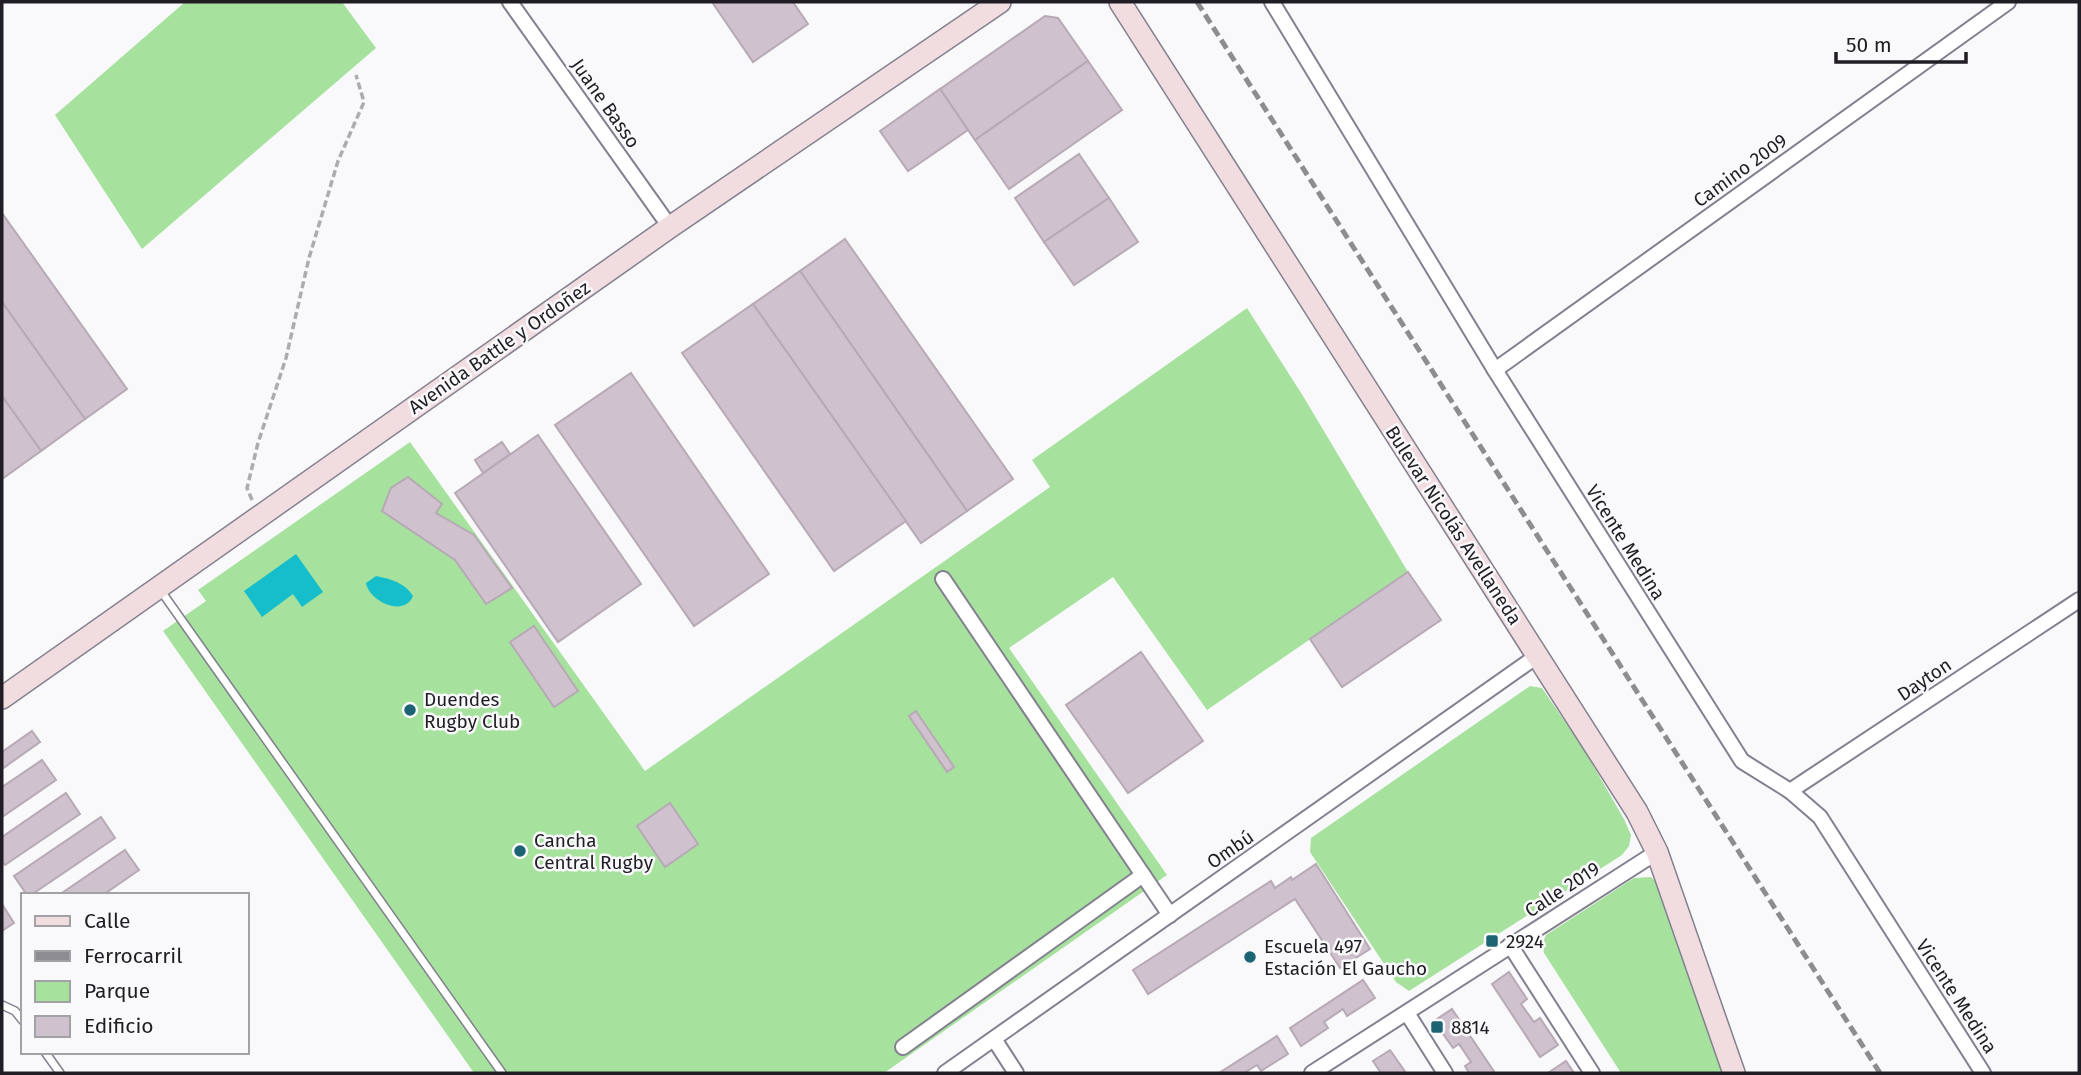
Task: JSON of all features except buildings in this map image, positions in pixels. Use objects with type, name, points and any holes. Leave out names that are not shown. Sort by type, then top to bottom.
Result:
[{"type":"main road","name":"Avenida Battle y Ordoñez","points":[[2,698],[670,227],[1000,2]]},
{"type":"main road","name":"Bulevar Nicolás Avellaneda","points":[[1120,2],[1637,812],[1657,852],[1734,1073]]},
{"type":"street","name":"Juane Basso","points":[[510,2],[670,227]]},
{"type":"street","name":"Vicente Medina","points":[[1272,2],[1495,370],[1742,761],[1790,791],[1820,817],[1983,1073]]},
{"type":"street","name":"Camino 2009","points":[[1495,370],[2008,2]]},
{"type":"street","points":[[943,579],[1170,915]]},
{"type":"street","name":"Dayton","points":[[1790,791],[2079,600]]},
{"type":"street","name":"Ombú","points":[[945,1073],[1537,656]]},
{"type":"street","name":"Calle 2019","points":[[1312,1073],[1657,852]]},
{"type":"street","points":[[903,1047],[1143,875]]},
{"type":"street","points":[[1510,945],[1592,1073]]},
{"type":"street","points":[[1407,1013],[1445,1073]]},
{"type":"street","points":[[994,1039],[1016,1073]]},
{"type":"lane","points":[[158,588],[502,1073]]},
{"type":"lane","points":[[2,1004],[15,1010],[21,1018]]},
{"type":"lane","points":[[46,1054],[60,1073]]},
{"type":"path","points":[[259,516],[247,488],[258,443],[286,359],[309,258],[338,161],[365,102],[356,75]]},
{"type":"green space","points":[[185,2],[342,2],[376,48],[142,249],[55,115]]},
{"type":"green space","name":"Duendes Rugby Club","points":[[1247,308],[1408,572],[1207,710],[1113,577],[1009,648],[1167,875],[884,1073],[474,1073],[163,631],[206,601],[198,590],[410,442],[645,771],[1050,487],[1032,460]]},
{"type":"green space","points":[[1530,686],[1542,688],[1583,748],[1624,819],[1631,835],[1629,846],[1622,855],[1409,991],[1396,982],[1310,852],[1311,838]]},
{"type":"green space","points":[[1651,877],[1659,885],[1725,1073],[1621,1073],[1544,953],[1542,944],[1546,935],[1634,878]]},
{"type":"water","points":[[296,554],[323,592],[302,607],[293,594],[262,617],[244,591]]},
{"type":"water","points":[[376,576],[397,582],[413,596],[402,606],[380,601],[373,596],[366,583]]},
{"type":"railway","points":[[1197,2],[1880,1073]]},
{"type":"place","name":"Duendes Rugby Club","points":[[410,710]]},
{"type":"place","name":"Cancha Central Rugby","points":[[520,851]]},
{"type":"place","name":"2924","points":[[1492,941]]},
{"type":"place","name":"Escuela 497 Estación El Gaucho","points":[[1250,957]]},
{"type":"place","name":"8814","points":[[1437,1027]]}]
